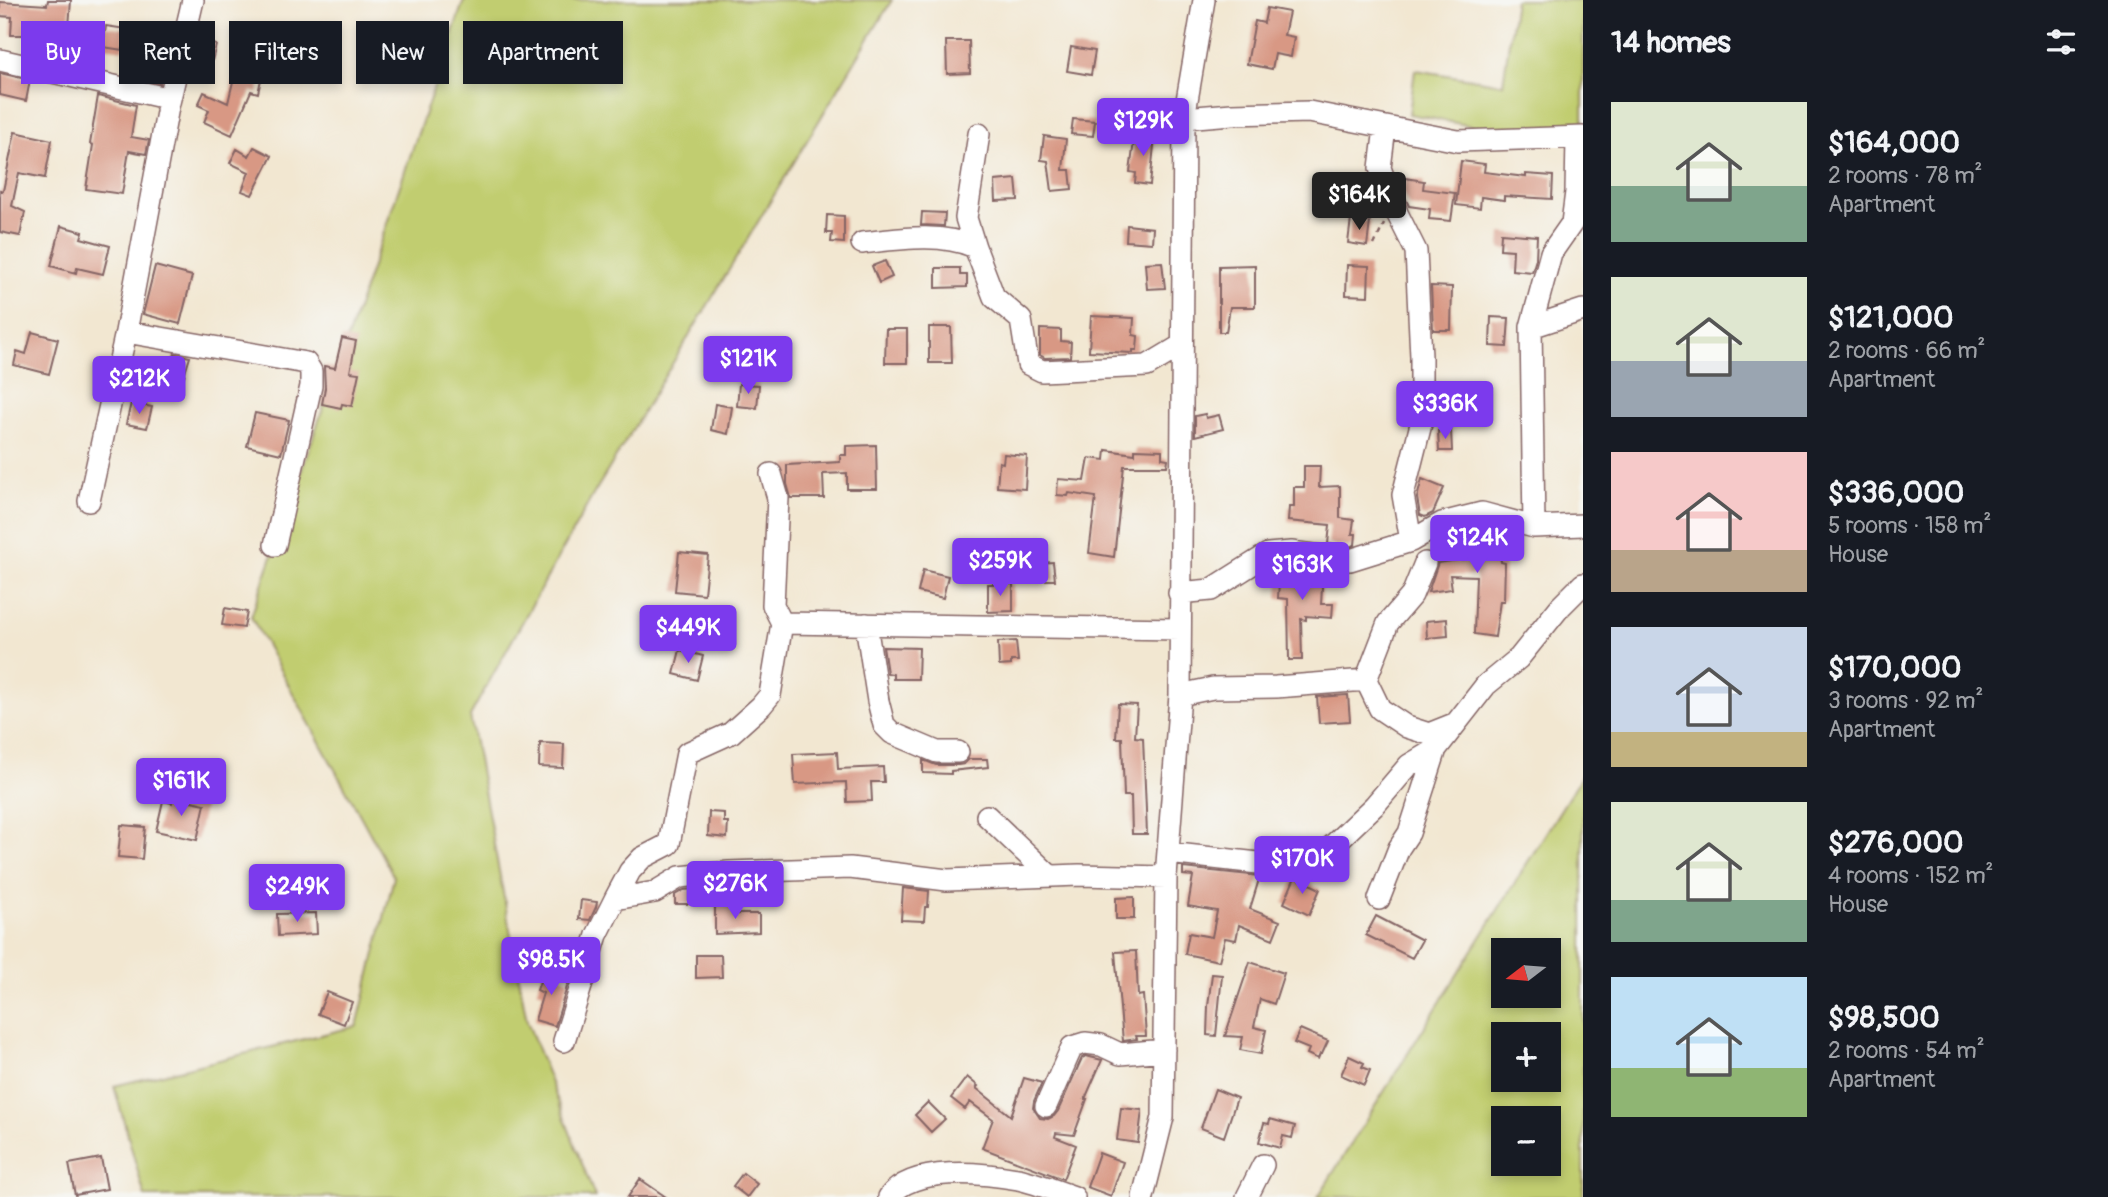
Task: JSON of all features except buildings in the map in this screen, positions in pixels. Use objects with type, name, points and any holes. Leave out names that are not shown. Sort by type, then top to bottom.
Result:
[{"type":"street","points":[[89,501],[126,332],[168,107],[193,0]]},
{"type":"street","points":[[1143,1197],[1163,1116],[1166,877],[1180,695],[1184,118],[1204,0]]},
{"type":"street","points":[[0,60],[162,97],[168,107]]},
{"type":"street","points":[[1184,118],[1309,112],[1458,141],[1580,138],[1572,223],[1551,253],[1531,327],[1534,527]]},
{"type":"street","points":[[1385,128],[1380,167],[1397,213],[1416,251],[1422,357],[1421,424],[1404,495],[1411,541]]},
{"type":"street","points":[[978,134],[966,218],[994,297],[1021,320],[1028,364],[1042,372],[1147,366],[1182,345]]},
{"type":"street","points":[[862,243],[917,237],[959,240],[975,247]]},
{"type":"street","points":[[1531,327],[1583,310]]},
{"type":"street","points":[[126,332],[306,363],[311,371],[311,386],[275,545]]},
{"type":"street","points":[[564,1041],[597,935],[615,899],[630,871],[642,858],[669,844],[687,753],[731,733],[770,695],[782,623],[772,605],[778,498],[771,474]]},
{"type":"street","points":[[1179,593],[1211,590],[1268,554],[1291,552],[1350,560],[1411,541],[1442,523],[1482,513],[1534,527],[1583,525]]},
{"type":"street","points":[[1425,563],[1412,594],[1388,623],[1366,680],[1380,709],[1407,726],[1429,734],[1454,724]]},
{"type":"street","points":[[1379,899],[1399,848],[1409,833],[1436,749],[1486,685],[1519,658],[1560,607],[1583,584]]},
{"type":"street","points":[[782,623],[1180,629]]},
{"type":"street","points":[[866,624],[884,725],[892,733],[937,752],[958,752]]},
{"type":"street","points":[[1180,695],[1213,688],[1276,687],[1366,680]]},
{"type":"street","points":[[1168,853],[1276,865],[1309,863],[1331,847],[1374,806],[1409,765],[1436,749]]},
{"type":"street","points":[[987,816],[1050,876]]},
{"type":"street","points":[[615,899],[655,892],[680,877],[729,872],[850,868],[947,880],[1079,875],[1166,877]]},
{"type":"street","points":[[1046,1106],[1072,1047],[1085,1043],[1101,1045],[1120,1054],[1164,1050]]},
{"type":"street","points":[[1247,1197],[1263,1166]]},
{"type":"street","points":[[889,1197],[894,1190],[918,1178],[968,1173],[1018,1180],[1038,1191],[1074,1197]]},
{"type":"green space","points":[[464,0],[892,0],[593,495],[470,716],[527,1021],[595,1197],[145,1197],[114,1086],[357,1026],[394,877],[251,617],[435,84],[449,84],[449,43]]},
{"type":"green space","points":[[1515,0],[1583,0],[1583,126],[1508,133],[1409,114],[1415,70],[1503,84]]},
{"type":"green space","points":[[1583,774],[1583,1197],[1318,1197]]}]
